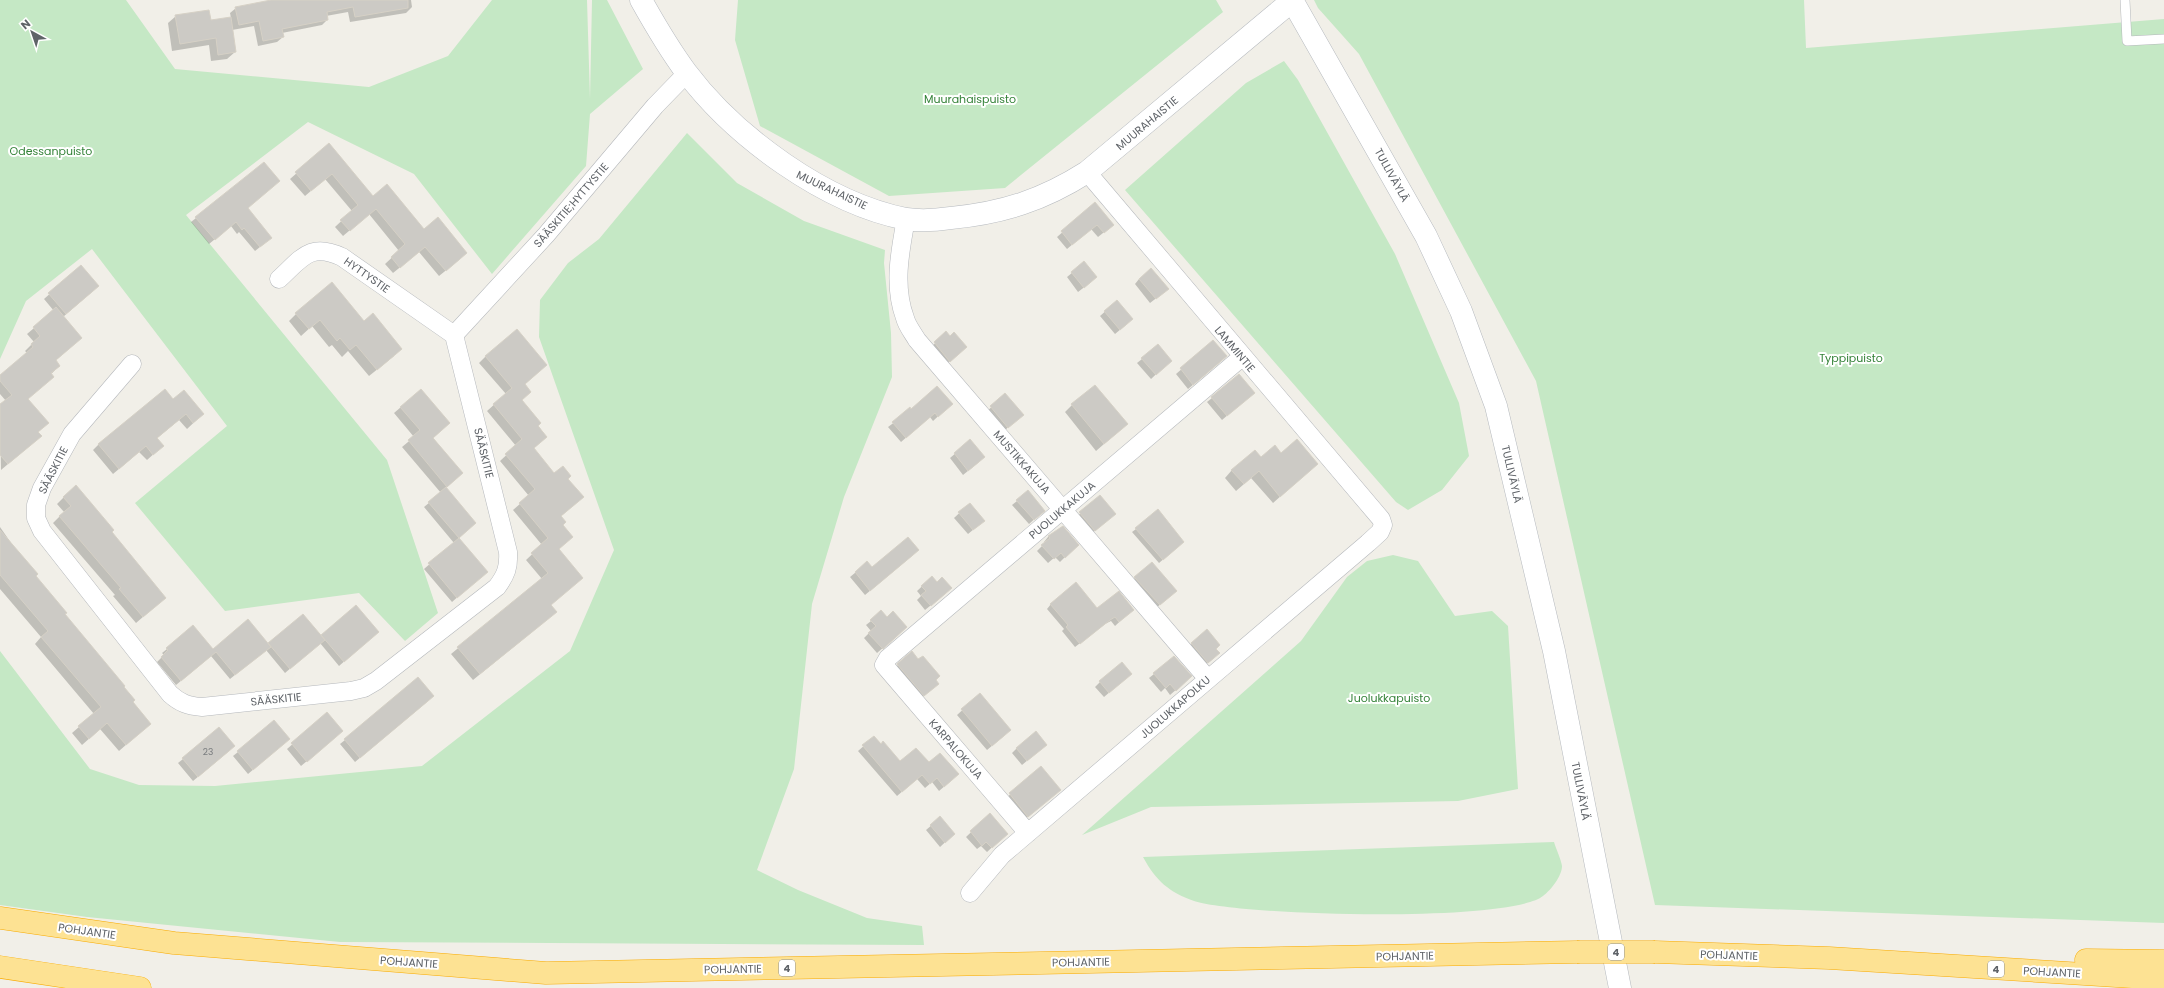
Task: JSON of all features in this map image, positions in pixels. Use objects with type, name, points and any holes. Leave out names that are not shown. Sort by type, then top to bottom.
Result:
[{"type":"highway","name":"POHJANTIE","points":[[0,918],[174,944],[546,972],[1577,952],[1655,952],[1829,958],[2164,979]]},
{"type":"highway","points":[[1829,958],[2164,961]]},
{"type":"highway","points":[[0,967],[140,988]]},
{"type":"main road","name":"MUURAHAISTIE","points":[[641,0],[662,37],[687,73],[755,142],[790,170],[860,205],[906,219],[940,219],[983,215],[1024,204],[1059,190],[1087,172],[1292,0]]},
{"type":"main road","name":"TULLIVÄYLÄ","points":[[1292,0],[1426,236],[1461,311],[1496,406],[1554,651],[1620,988]]},
{"type":"street","name":"SÄÄSKITIE;HYTTYSTIE","points":[[454,335],[546,235],[655,106],[687,73]]},
{"type":"street","name":"LAMMINTIE","points":[[1087,172],[1242,357],[1381,519],[1383,526]]},
{"type":"street","name":"MUSTIKKAKUJA","points":[[906,219],[898,265],[900,291],[905,319],[917,340],[1208,679]]},
{"type":"street","name":"HYTTYSTIE","points":[[279,279],[305,256],[317,250],[329,251],[342,257],[454,335]]},
{"type":"street","name":"SÄÄSKITIE","points":[[132,364],[72,434],[42,488],[36,505],[36,518],[42,531],[170,694],[178,702],[189,706],[202,707],[364,688],[376,681],[447,626],[497,586],[505,577],[509,564],[508,552],[454,335]]},
{"type":"street","name":"PUOLUKKAKUJA","points":[[884,665],[888,658],[1242,357]]},
{"type":"street","name":"JUOLUKKAPOLKU","points":[[970,893],[1002,855],[1368,543],[1380,532],[1383,526]]},
{"type":"street","name":"KARPALOKUJA","points":[[884,665],[1028,833]]},
{"type":"lane","points":[[2125,0],[2127,41],[2164,39]]},
{"type":"green space","name":"Odessanpuisto","points":[[0,0],[126,0],[175,69],[369,87],[448,56],[492,0],[587,0],[590,99],[592,0],[607,0],[643,69],[590,114],[586,166],[492,274],[414,174],[308,122],[186,215],[387,460],[438,613],[405,641],[359,593],[225,611],[135,503],[227,426],[92,249],[26,301],[0,359]]},
{"type":"green space","name":"Muurahaispuisto","points":[[738,0],[1216,0],[1223,12],[1005,188],[889,196],[760,126],[735,40]]},
{"type":"green space","name":"Typpipuisto","points":[[1314,0],[1804,0],[1806,48],[2164,19],[2164,923],[1655,905],[1536,381],[1359,54],[1318,8]]},
{"type":"green space","points":[[1284,61],[1298,80],[1395,254],[1459,403],[1469,456],[1442,490],[1408,510],[1396,502],[1125,190],[1246,83]]},
{"type":"green space","points":[[687,133],[737,183],[804,221],[885,250],[884,263],[891,333],[892,377],[844,497],[812,604],[794,769],[757,870],[798,890],[867,918],[922,926],[924,945],[340,942],[87,917],[0,905],[0,651],[90,769],[139,785],[215,786],[422,766],[570,651],[614,550],[539,337],[540,300],[568,263],[599,239]]},
{"type":"green space","name":"Juolukkapuisto","points":[[1393,555],[1418,561],[1455,616],[1492,611],[1508,626],[1518,789],[1458,801],[1151,807],[1082,835],[1301,641],[1347,577],[1367,561]]},
{"type":"green space","points":[[1554,842],[1562,870],[1556,882],[1543,896],[1520,905],[1481,910],[1430,913],[1316,913],[1221,906],[1194,901],[1177,894],[1164,885],[1153,873],[1143,857]]},
{"type":"building","points":[[271,0],[408,0],[408,8],[355,17],[353,7],[327,12],[328,20],[282,29],[284,37],[263,41],[259,21],[239,25],[235,7]]},
{"type":"building","points":[[209,10],[211,20],[231,17],[236,52],[218,55],[216,38],[180,44],[175,15]]},
{"type":"building","points":[[329,143],[373,196],[387,184],[424,229],[438,217],[467,253],[446,271],[425,247],[400,268],[391,257],[405,244],[376,209],[350,231],[340,220],[358,205],[332,174],[311,191],[295,172]]},
{"type":"building","points":[[264,162],[280,181],[248,208],[272,238],[260,247],[244,228],[242,230],[236,222],[215,240],[195,217]]},
{"type":"building","points":[[1095,202],[1114,225],[1104,233],[1097,225],[1072,245],[1061,231]]},
{"type":"building","points":[[1084,261],[1097,277],[1084,288],[1071,272]]},
{"type":"building","points":[[81,265],[99,286],[66,314],[48,293]]},
{"type":"building","points":[[1151,268],[1169,289],[1156,299],[1139,279]]},
{"type":"building","points":[[332,282],[364,321],[373,313],[402,349],[377,370],[356,345],[350,350],[340,338],[337,341],[320,320],[309,329],[295,313]]},
{"type":"building","points":[[1117,300],[1133,319],[1120,330],[1104,311]]},
{"type":"building","points":[[56,307],[82,338],[56,360],[60,366],[51,373],[54,377],[28,399],[49,423],[38,432],[42,436],[8,464],[0,455],[0,404],[12,395],[0,381],[0,375],[33,347],[31,344],[40,336],[33,327]]},
{"type":"building","points":[[517,329],[547,365],[525,384],[531,392],[522,400],[541,423],[538,426],[547,437],[534,448],[554,473],[563,466],[571,476],[568,479],[584,497],[561,516],[566,522],[563,525],[573,537],[559,549],[583,578],[551,605],[557,612],[480,674],[457,647],[548,573],[531,553],[548,538],[519,503],[535,489],[505,454],[522,439],[493,404],[512,388],[485,356]]},
{"type":"building","points":[[946,331],[950,336],[954,332],[967,347],[950,362],[934,342]]},
{"type":"building","points":[[1213,340],[1227,356],[1193,385],[1180,368]]},
{"type":"building","points":[[1158,344],[1172,361],[1156,375],[1141,358]]},
{"type":"building","points":[[1239,374],[1255,393],[1227,416],[1211,397]]},
{"type":"building","points":[[1095,385],[1128,424],[1104,444],[1071,404]]},
{"type":"building","points":[[937,386],[953,404],[938,417],[935,413],[906,438],[892,422],[910,407],[911,409]]},
{"type":"building","points":[[165,389],[173,399],[184,390],[204,414],[193,423],[186,414],[157,438],[164,446],[153,455],[146,446],[119,469],[98,444]]},
{"type":"building","points":[[421,389],[450,423],[433,438],[463,473],[447,487],[408,440],[420,430],[400,407]]},
{"type":"building","points":[[1005,393],[1024,415],[1008,428],[990,406]]},
{"type":"building","points":[[970,439],[985,457],[968,471],[954,453]]},
{"type":"building","points":[[1297,439],[1318,464],[1280,497],[1259,471],[1244,484],[1231,470],[1255,450],[1261,457],[1275,445],[1281,453]]},
{"type":"building","points":[[76,485],[114,530],[112,532],[166,598],[143,617],[119,589],[121,588],[59,516],[71,506],[63,497]]},
{"type":"building","points":[[446,487],[476,523],[459,538],[428,502]]},
{"type":"building","points":[[1028,490],[1045,511],[1034,520],[1016,500]]},
{"type":"building","points":[[1100,495],[1116,514],[1095,531],[1079,512]]},
{"type":"building","points":[[970,503],[985,521],[973,530],[958,512]]},
{"type":"building","points":[[1158,509],[1184,542],[1163,560],[1135,528]]},
{"type":"building","points":[[1063,526],[1079,545],[1065,558],[1061,553],[1054,559],[1041,545],[1050,538],[1048,536]]},
{"type":"building","points":[[0,530],[38,574],[36,576],[67,613],[65,614],[125,686],[124,687],[135,700],[133,702],[151,724],[126,745],[107,723],[89,739],[78,726],[101,707],[41,637],[48,631],[0,575]]},
{"type":"building","points":[[908,537],[919,550],[870,591],[855,572],[867,561],[872,567]]},
{"type":"building","points":[[459,538],[488,572],[457,598],[428,563]]},
{"type":"building","points":[[1152,562],[1177,591],[1160,605],[1134,577]]},
{"type":"building","points":[[932,576],[937,582],[942,577],[952,588],[931,606],[921,595],[926,591],[921,586]]},
{"type":"building","points":[[1076,582],[1097,608],[1119,591],[1134,610],[1119,622],[1115,617],[1110,620],[1080,644],[1066,627],[1068,625],[1050,604]]},
{"type":"building","points":[[356,605],[379,632],[344,662],[321,635]]},
{"type":"building","points":[[881,610],[887,617],[893,611],[907,627],[883,649],[868,633],[876,626],[870,620]]},
{"type":"building","points":[[303,614],[325,640],[290,669],[268,643]]},
{"type":"building","points":[[248,619],[271,647],[235,675],[216,652],[181,681],[161,657],[168,650],[166,648],[193,625],[213,649]]},
{"type":"building","points":[[1207,629],[1220,645],[1216,649],[1220,653],[1208,663],[1191,643]]},
{"type":"building","points":[[912,651],[918,659],[923,656],[940,676],[936,680],[939,684],[924,696],[897,664]]},
{"type":"building","points":[[1174,656],[1192,676],[1176,691],[1170,684],[1166,688],[1153,673]]},
{"type":"building","points":[[1122,662],[1132,674],[1109,693],[1099,681]]},
{"type":"building","points":[[418,677],[434,696],[360,758],[344,739]]},
{"type":"building","points":[[980,693],[1011,730],[992,746],[961,709]]},
{"type":"building","points":[[327,712],[343,731],[307,762],[291,743]]},
{"type":"building","points":[[274,720],[290,739],[253,770],[237,751]]},
{"type":"building","points":[[219,727],[235,746],[198,777],[182,758]]},
{"type":"building","points":[[1036,731],[1047,745],[1027,761],[1016,748]]},
{"type":"building","points":[[874,736],[881,744],[883,741],[900,761],[916,748],[929,762],[940,753],[959,774],[944,787],[937,778],[930,784],[922,775],[902,792],[862,745]]},
{"type":"building","points":[[1041,766],[1061,790],[1028,817],[1009,793]]},
{"type":"building","points":[[990,813],[1008,834],[992,848],[986,842],[982,846],[970,831]]},
{"type":"building","points":[[940,816],[955,834],[945,843],[930,825]]}]
